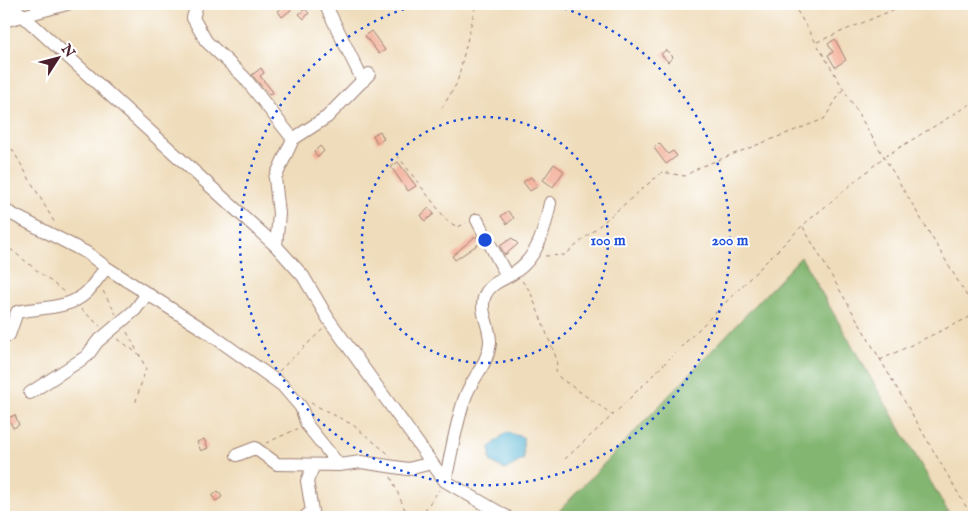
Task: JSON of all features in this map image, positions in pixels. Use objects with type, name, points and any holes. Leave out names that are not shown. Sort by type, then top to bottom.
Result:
[{"type":"street","points":[[10,4],[276,246],[303,276],[330,320],[445,481],[507,517]]},
{"type":"street","points":[[4,21],[67,4]]},
{"type":"street","points":[[197,4],[193,18],[206,41],[244,77],[293,139]]},
{"type":"street","points":[[276,246],[279,214],[275,178],[293,139],[327,117],[366,78],[325,4]]},
{"type":"street","points":[[445,481],[466,395],[482,368],[490,343],[482,303],[485,293],[497,281],[511,274],[531,256],[544,232],[550,202]]},
{"type":"street","points":[[4,210],[87,253],[107,268],[209,333],[282,385],[300,407],[307,425],[339,465]]},
{"type":"street","points":[[477,220],[511,274]]},
{"type":"street","points":[[10,335],[17,312],[54,307],[72,301],[87,292],[96,278],[107,268]]},
{"type":"street","points":[[30,394],[87,356],[97,342],[135,310],[147,294]]},
{"type":"street","points":[[237,455],[255,448],[278,464],[339,465],[361,462],[408,469],[432,463]]},
{"type":"street","points":[[305,517],[312,511],[307,481],[314,464]]},
{"type":"path","points":[[442,108],[456,83],[476,4]]},
{"type":"path","points":[[793,4],[974,308]]},
{"type":"path","points":[[817,42],[907,4]]},
{"type":"path","points":[[531,256],[565,255],[662,172],[685,176],[700,166],[824,119],[843,89]]},
{"type":"path","points":[[565,460],[613,415],[802,226],[884,157],[974,102]]},
{"type":"path","points":[[4,135],[56,225]]},
{"type":"path","points":[[397,156],[448,222],[458,227],[473,219],[477,220]]},
{"type":"path","points":[[802,226],[972,517]]},
{"type":"path","points":[[511,274],[530,291],[557,360],[556,372],[560,378],[613,415]]},
{"type":"path","points":[[96,278],[142,357],[146,368],[135,404]]},
{"type":"path","points":[[880,360],[974,315]]},
{"type":"path","points":[[271,378],[330,320]]},
{"type":"path","points":[[305,400],[353,425],[392,456]]},
{"type":"path","points":[[255,448],[307,425]]},
{"type":"path","points":[[381,465],[394,482],[408,517]]},
{"type":"path","points":[[420,517],[445,481]]},
{"type":"green space","points":[[801,257],[951,517],[569,517],[559,511]]},
{"type":"water","points":[[506,432],[523,437],[524,459],[505,470],[490,461],[490,447]]},
{"type":"building","points":[[286,5],[291,10],[282,17],[278,11]]},
{"type":"building","points":[[305,9],[309,13],[304,19],[299,14]]},
{"type":"building","points":[[371,31],[385,50],[379,54],[365,36]]},
{"type":"building","points":[[835,39],[846,60],[835,67],[828,55],[833,52],[828,44]]},
{"type":"building","points":[[666,50],[673,57],[668,62],[661,54]]},
{"type":"building","points":[[261,68],[264,73],[260,76],[273,92],[269,95],[252,75]]},
{"type":"building","points":[[380,131],[384,139],[377,143],[373,135]]},
{"type":"building","points":[[659,143],[668,154],[673,151],[677,156],[666,164],[654,148]]},
{"type":"building","points":[[320,146],[324,151],[318,157],[314,152]]},
{"type":"building","points":[[398,162],[416,186],[408,191],[391,167]]},
{"type":"building","points":[[554,164],[564,171],[553,187],[543,180]]},
{"type":"building","points":[[531,177],[538,186],[530,191],[523,182]]},
{"type":"building","points":[[429,208],[434,214],[425,221],[421,215]]},
{"type":"building","points":[[508,211],[514,218],[507,224],[501,216]]},
{"type":"building","points":[[476,236],[480,243],[455,260],[452,256]]},
{"type":"building","points":[[512,238],[518,244],[505,255],[500,246]]},
{"type":"building","points":[[15,415],[19,425],[13,428],[8,418]]},
{"type":"building","points":[[204,439],[208,448],[201,451],[197,442]]},
{"type":"building","points":[[218,491],[222,497],[216,501],[212,496]]}]
